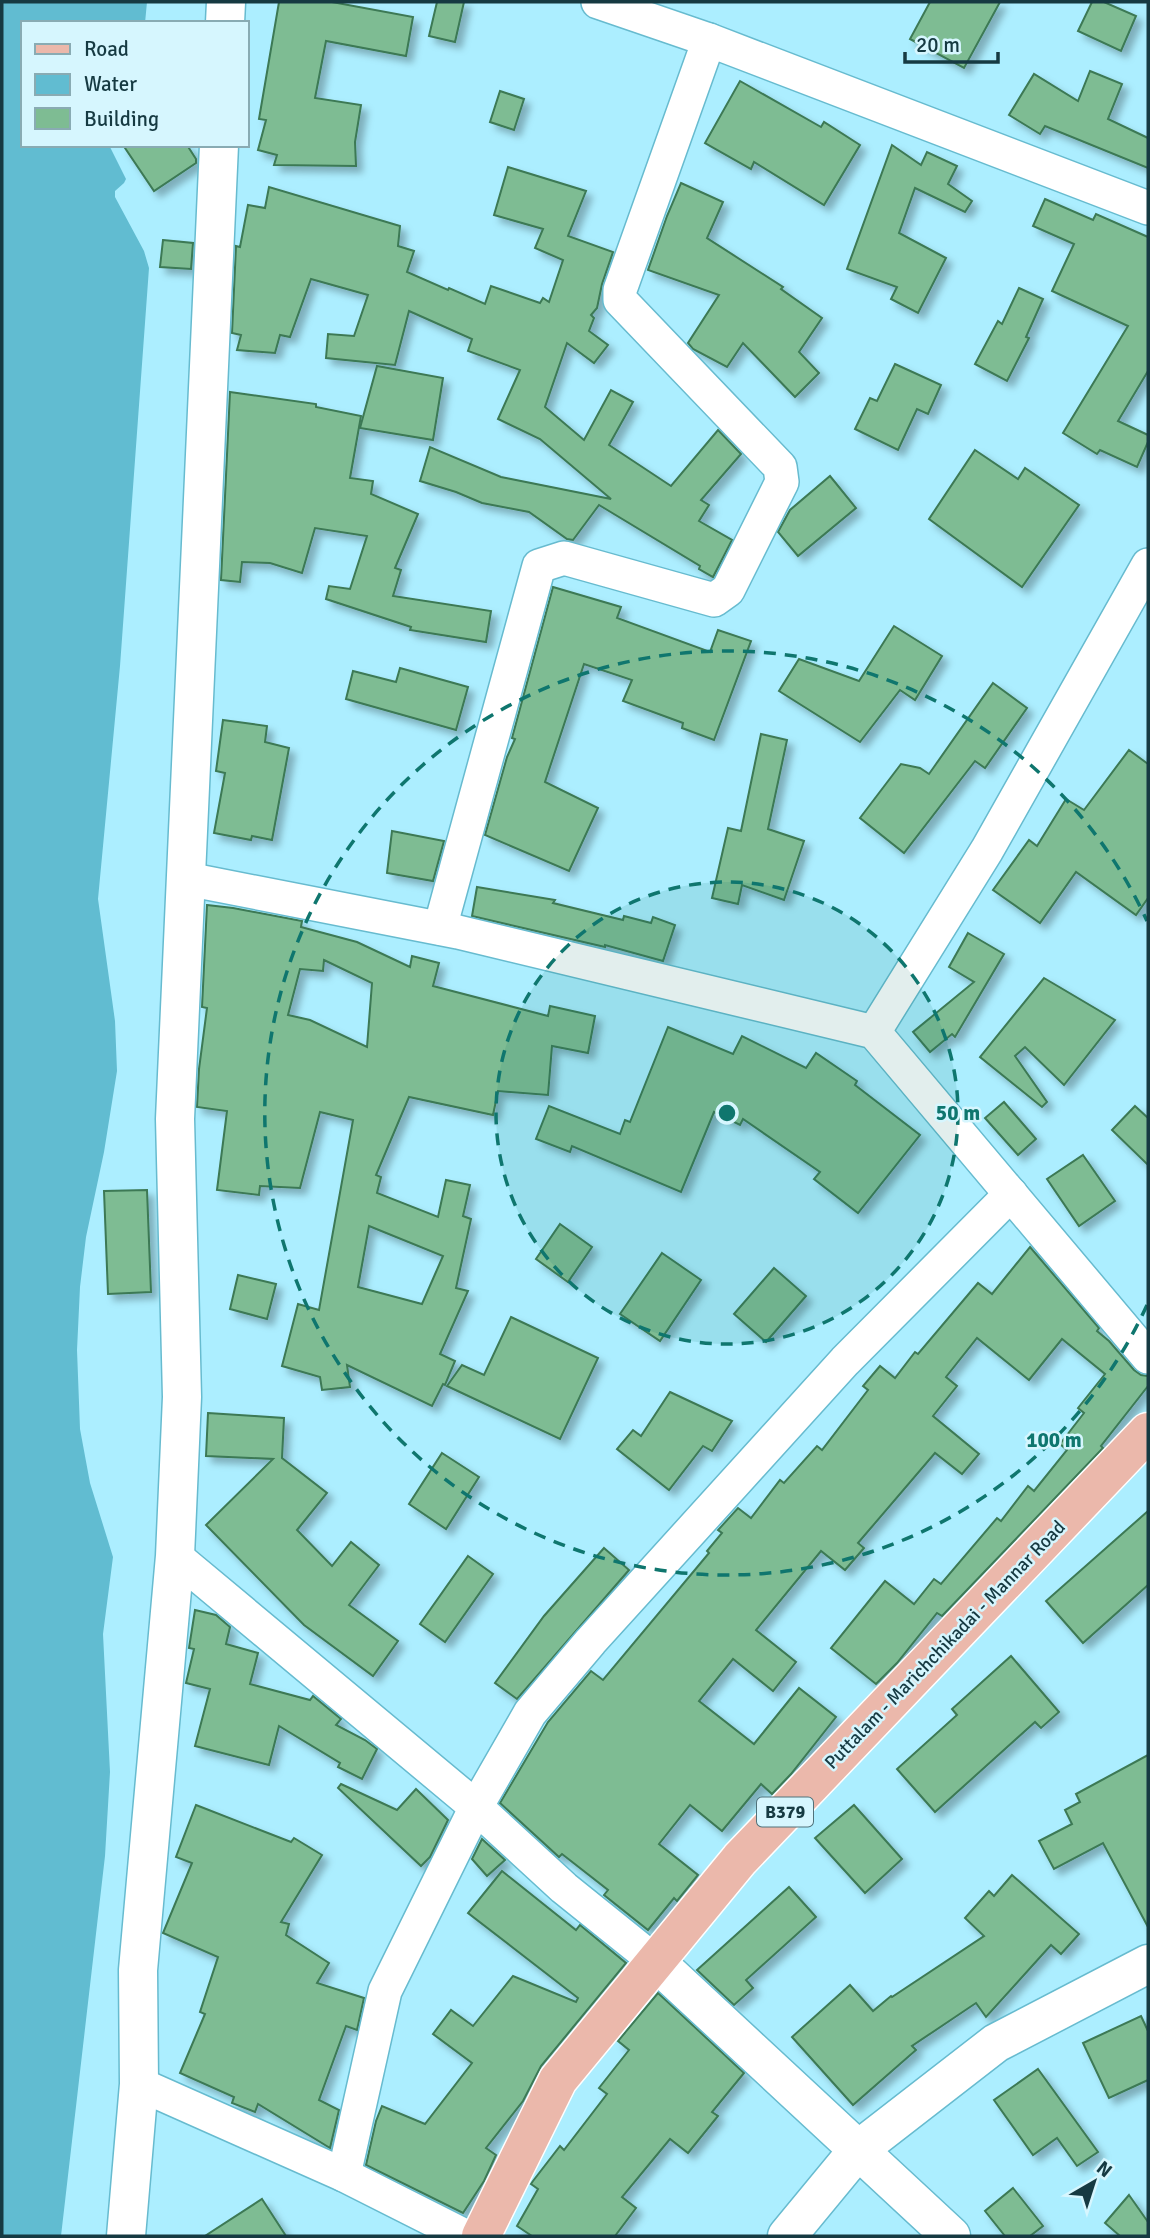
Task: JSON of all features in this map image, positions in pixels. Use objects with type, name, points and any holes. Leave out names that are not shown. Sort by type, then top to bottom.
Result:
[{"type":"main road","name":"Puttalam - Marichchikadai - Mannar Road","points":[[481,2236],[558,2080],[740,1859],[1148,1432]]},
{"type":"street","points":[[225,21],[226,2]]},
{"type":"street","points":[[598,2],[709,40],[1148,208]]},
{"type":"street","points":[[440,928],[539,566],[564,558],[714,600],[728,590],[782,482],[780,467],[620,300],[620,290],[709,40]]},
{"type":"street","points":[[126,2236],[139,2084],[138,1970],[175,1556],[182,1397],[175,1119],[219,147]]},
{"type":"street","points":[[874,1032],[987,850],[1148,565]]},
{"type":"street","points":[[187,879],[440,928],[874,1032],[1148,1357]]},
{"type":"street","points":[[344,2175],[385,1991],[476,1807],[530,1713],[591,1641],[845,1362],[1011,1194]]},
{"type":"street","points":[[175,1556],[476,1807],[564,1888],[656,1962],[951,2236]]},
{"type":"street","points":[[787,2236],[859,2150],[996,2043],[1148,1964]]},
{"type":"street","points":[[139,2084],[344,2175],[464,2236]]},
{"type":"water","points":[[2,2],[147,2],[145,21],[21,21],[21,147],[110,147],[126,179],[115,191],[115,197],[144,251],[149,268],[120,666],[98,899],[115,1021],[117,1071],[86,1237],[77,1350],[80,1429],[90,1483],[113,1557],[103,1634],[110,1772],[105,1856],[61,2236],[2,2236]]},
{"type":"building","points":[[279,2],[332,2],[413,17],[406,56],[326,41],[315,98],[361,105],[355,142],[356,166],[274,165],[277,155],[258,150],[266,120],[259,119]]},
{"type":"building","points":[[437,2],[464,2],[455,42],[429,36]]},
{"type":"building","points":[[930,2],[1000,2],[964,68],[910,39]]},
{"type":"building","points":[[1092,2],[1104,2],[1136,16],[1121,51],[1078,31]]},
{"type":"building","points":[[1090,71],[1122,84],[1108,119],[1148,138],[1148,168],[1045,126],[1040,134],[1009,115],[1034,74],[1078,101]]},
{"type":"building","points":[[740,81],[821,127],[824,122],[860,145],[824,205],[754,162],[751,169],[705,143]]},
{"type":"building","points":[[500,91],[524,99],[514,130],[490,122]]},
{"type":"building","points":[[892,145],[921,165],[927,152],[957,166],[948,184],[972,201],[965,212],[915,188],[899,233],[946,258],[918,313],[891,299],[897,287],[847,269]]},
{"type":"building","points":[[124,147],[188,147],[196,163],[154,191]]},
{"type":"building","points":[[508,167],[586,191],[568,236],[613,252],[597,308],[591,315],[594,318],[589,331],[608,345],[594,363],[567,343],[545,407],[584,440],[611,390],[633,402],[609,445],[671,486],[718,430],[741,454],[701,500],[709,505],[699,521],[732,540],[713,577],[699,569],[700,566],[599,505],[573,540],[567,539],[529,512],[482,503],[420,481],[430,447],[501,477],[611,499],[540,439],[498,419],[520,370],[468,351],[472,339],[409,311],[395,365],[326,358],[328,334],[354,336],[368,295],[311,279],[290,337],[280,335],[275,353],[237,350],[241,335],[232,333],[236,246],[240,247],[248,205],[265,208],[269,187],[400,226],[398,246],[414,251],[407,272],[448,290],[449,288],[485,304],[491,286],[540,303],[543,298],[549,302],[563,260],[535,248],[543,229],[494,215]]},
{"type":"building","points":[[681,183],[723,202],[707,238],[783,287],[781,289],[822,318],[799,352],[819,373],[795,397],[743,343],[727,367],[693,349],[688,343],[719,295],[648,270]]},
{"type":"building","points":[[1045,199],[1093,220],[1096,214],[1148,237],[1148,371],[1118,421],[1148,435],[1148,442],[1137,467],[1100,450],[1097,454],[1063,433],[1128,326],[1052,291],[1074,244],[1033,226]]},
{"type":"building","points":[[163,240],[193,243],[191,269],[160,267]]},
{"type":"building","points":[[1019,288],[1043,299],[1026,337],[1029,338],[1007,381],[975,364],[998,321],[1002,324]]},
{"type":"building","points":[[895,364],[941,385],[928,414],[917,409],[898,450],[855,429],[870,398],[877,401]]},
{"type":"building","points":[[377,366],[443,378],[433,440],[360,428]]},
{"type":"building","points":[[230,392],[316,404],[316,407],[361,416],[350,478],[373,481],[371,494],[418,514],[395,568],[401,570],[393,596],[491,611],[486,642],[410,630],[411,627],[326,599],[329,586],[350,589],[367,536],[315,528],[302,573],[270,563],[242,562],[240,582],[221,580]]},
{"type":"building","points":[[975,450],[1018,479],[1025,468],[1079,505],[1022,587],[929,519]]},
{"type":"building","points":[[830,476],[856,508],[798,556],[778,532],[790,510]]},
{"type":"building","points":[[553,587],[621,607],[617,618],[710,652],[718,630],[751,641],[714,740],[682,728],[683,723],[623,701],[632,680],[584,664],[545,782],[598,808],[569,871],[485,835],[507,757],[515,739],[512,738]]},
{"type":"building","points":[[894,626],[942,656],[915,700],[900,690],[860,742],[779,691],[799,659],[859,681]]},
{"type":"building","points":[[400,668],[468,687],[456,730],[346,699],[353,671],[396,682]]},
{"type":"building","points":[[993,683],[1027,708],[985,768],[975,761],[904,853],[860,818],[901,764],[920,768],[929,774]]},
{"type":"building","points":[[223,720],[267,726],[265,742],[289,748],[272,840],[252,836],[251,840],[214,833],[225,773],[216,771]]},
{"type":"building","points":[[761,734],[787,740],[768,829],[804,841],[784,900],[742,885],[738,904],[712,898],[728,828],[741,831]]},
{"type":"building","points":[[1129,750],[1148,764],[1148,898],[1136,915],[1076,872],[1040,923],[993,890],[1029,840],[1037,846],[1066,799],[1084,810]]},
{"type":"building","points":[[392,831],[444,841],[433,881],[387,873]]},
{"type":"building","points":[[477,887],[555,900],[553,903],[623,920],[624,916],[651,923],[653,917],[675,925],[663,961],[605,945],[472,916]]},
{"type":"building","points":[[207,905],[302,921],[301,927],[357,942],[410,967],[412,956],[439,963],[433,986],[548,1016],[550,1006],[595,1016],[588,1053],[552,1046],[548,1095],[498,1091],[493,1115],[409,1097],[376,1175],[381,1177],[377,1193],[438,1217],[446,1180],[470,1185],[463,1216],[471,1219],[456,1288],[468,1291],[440,1354],[455,1361],[432,1406],[347,1365],[350,1387],[322,1390],[320,1377],[282,1366],[298,1304],[319,1310],[353,1120],[320,1112],[300,1188],[260,1186],[259,1195],[217,1190],[227,1111],[197,1107],[207,1008],[202,1007]],"holes":[[[324,960],[372,983],[367,1047],[310,1020],[288,1015],[300,969],[323,971]],[[369,1226],[443,1256],[422,1304],[358,1287]]]},
{"type":"building","points":[[968,933],[1004,954],[955,1037],[952,1034],[930,1052],[913,1032],[974,982],[949,967]]},
{"type":"building","points":[[1044,978],[1115,1020],[1064,1085],[1025,1047],[1015,1056],[1047,1102],[1042,1107],[980,1057]]},
{"type":"building","points":[[668,1027],[733,1054],[742,1036],[806,1068],[816,1053],[857,1081],[855,1085],[920,1135],[858,1213],[814,1179],[820,1172],[743,1119],[740,1125],[714,1112],[681,1192],[572,1146],[570,1152],[536,1139],[549,1106],[620,1134],[625,1120],[630,1122]]},
{"type":"building","points":[[1004,1102],[1036,1139],[1018,1155],[985,1118]]},
{"type":"building","points":[[1135,1106],[1148,1118],[1148,1165],[1112,1130]]},
{"type":"building","points":[[1083,1155],[1115,1201],[1079,1226],[1047,1179]]},
{"type":"building","points":[[147,1190],[151,1292],[108,1294],[104,1191]]},
{"type":"building","points":[[560,1224],[592,1247],[568,1282],[536,1259]]},
{"type":"building","points":[[1030,1247],[1099,1328],[1097,1331],[1134,1370],[1148,1376],[1148,1386],[1101,1446],[1103,1448],[942,1616],[937,1613],[897,1663],[876,1684],[831,1648],[885,1581],[914,1604],[934,1579],[941,1584],[997,1518],[1001,1521],[1028,1486],[1034,1491],[1067,1450],[1060,1444],[1084,1413],[1078,1408],[1105,1374],[1062,1339],[1029,1380],[977,1338],[946,1377],[957,1386],[933,1416],[979,1454],[962,1474],[935,1453],[858,1543],[864,1548],[845,1570],[821,1551],[756,1630],[796,1662],[773,1691],[733,1659],[699,1701],[754,1744],[799,1688],[836,1717],[772,1794],[761,1784],[722,1831],[690,1805],[659,1844],[698,1875],[677,1901],[674,1898],[648,1930],[604,1895],[608,1890],[562,1854],[559,1857],[500,1803],[548,1722],[591,1671],[603,1680],[709,1553],[707,1551],[722,1533],[718,1530],[738,1508],[751,1518],[780,1480],[784,1483],[817,1446],[822,1450],[868,1390],[863,1386],[880,1366],[895,1378],[978,1283],[992,1294]]},
{"type":"building","points":[[662,1253],[701,1280],[660,1341],[620,1314]]},
{"type":"building","points":[[774,1268],[806,1296],[766,1342],[734,1314]]},
{"type":"building","points":[[238,1275],[276,1284],[267,1319],[230,1309]]},
{"type":"building","points":[[511,1317],[598,1358],[560,1439],[447,1386],[462,1365],[484,1375]]},
{"type":"building","points":[[670,1392],[732,1421],[712,1451],[703,1446],[669,1490],[617,1449],[633,1430],[641,1436]]},
{"type":"building","points":[[208,1413],[284,1418],[282,1458],[327,1493],[297,1530],[332,1566],[351,1542],[379,1565],[349,1605],[398,1641],[373,1676],[304,1625],[206,1525],[273,1459],[206,1456]]},
{"type":"building","points":[[442,1453],[479,1477],[446,1529],[409,1504]]},
{"type":"building","points":[[1148,1511],[1148,1585],[1083,1643],[1046,1601]]},
{"type":"building","points":[[604,1548],[629,1570],[517,1699],[495,1683],[544,1616]]},
{"type":"building","points":[[468,1556],[493,1574],[445,1642],[420,1624]]},
{"type":"building","points":[[195,1610],[216,1615],[230,1627],[226,1644],[258,1653],[250,1684],[310,1700],[313,1696],[341,1719],[336,1725],[377,1749],[362,1779],[338,1767],[340,1763],[279,1726],[269,1765],[195,1746],[210,1689],[186,1683],[194,1649],[189,1648]]},
{"type":"building","points":[[1011,1656],[1059,1712],[1041,1728],[1035,1722],[935,1812],[897,1769],[957,1715],[952,1709]]},
{"type":"building","points":[[1148,1755],[1148,1927],[1103,1843],[1054,1869],[1039,1841],[1072,1824],[1065,1810],[1080,1802],[1076,1794]]},
{"type":"building","points":[[341,1784],[397,1810],[416,1789],[448,1820],[430,1857],[421,1866],[338,1788]]},
{"type":"building","points":[[196,1805],[291,1842],[294,1838],[322,1855],[281,1922],[289,1924],[286,1935],[329,1963],[317,1983],[364,1998],[357,2030],[346,2026],[319,2100],[339,2110],[330,2148],[258,2104],[255,2112],[232,2103],[234,2097],[180,2073],[205,2014],[200,2012],[218,1957],[163,1933],[192,1863],[176,1857]]},
{"type":"building","points":[[854,1805],[902,1859],[865,1893],[815,1838]]},
{"type":"building","points":[[482,1839],[505,1860],[487,1876],[472,1859]]},
{"type":"building","points":[[502,1871],[576,1930],[580,1925],[626,1963],[541,2066],[523,2101],[486,2148],[496,2155],[484,2181],[463,2213],[366,2165],[382,2106],[425,2124],[472,2063],[433,2034],[451,2010],[473,2026],[513,1976],[576,2002],[578,1998],[468,1913]]},
{"type":"building","points":[[1012,1875],[1079,1934],[1061,1954],[1051,1945],[986,2017],[976,2003],[912,2046],[916,2050],[853,2105],[792,2037],[850,1985],[873,2011],[891,1996],[984,1936],[965,1918],[989,1891],[994,1896]]},
{"type":"building","points":[[789,1887],[816,1917],[746,1980],[753,1988],[734,2005],[697,1970]]},
{"type":"building","points":[[658,1993],[744,2073],[712,2112],[718,2116],[688,2153],[670,2139],[622,2197],[636,2208],[615,2236],[532,2236],[517,2226],[538,2189],[531,2184],[560,2146],[564,2150],[607,2094],[599,2088],[629,2050],[618,2041]]},
{"type":"building","points":[[1141,2016],[1148,2031],[1148,2080],[1109,2098],[1083,2043]]},
{"type":"building","points":[[1038,2069],[1098,2152],[1077,2166],[1057,2138],[1033,2155],[994,2100]]},
{"type":"building","points":[[1013,2188],[1043,2226],[1030,2236],[1005,2236],[985,2211]]},
{"type":"building","points":[[1129,2195],[1148,2222],[1148,2236],[1120,2236],[1105,2223]]},
{"type":"building","points":[[262,2199],[286,2236],[205,2236]]}]
